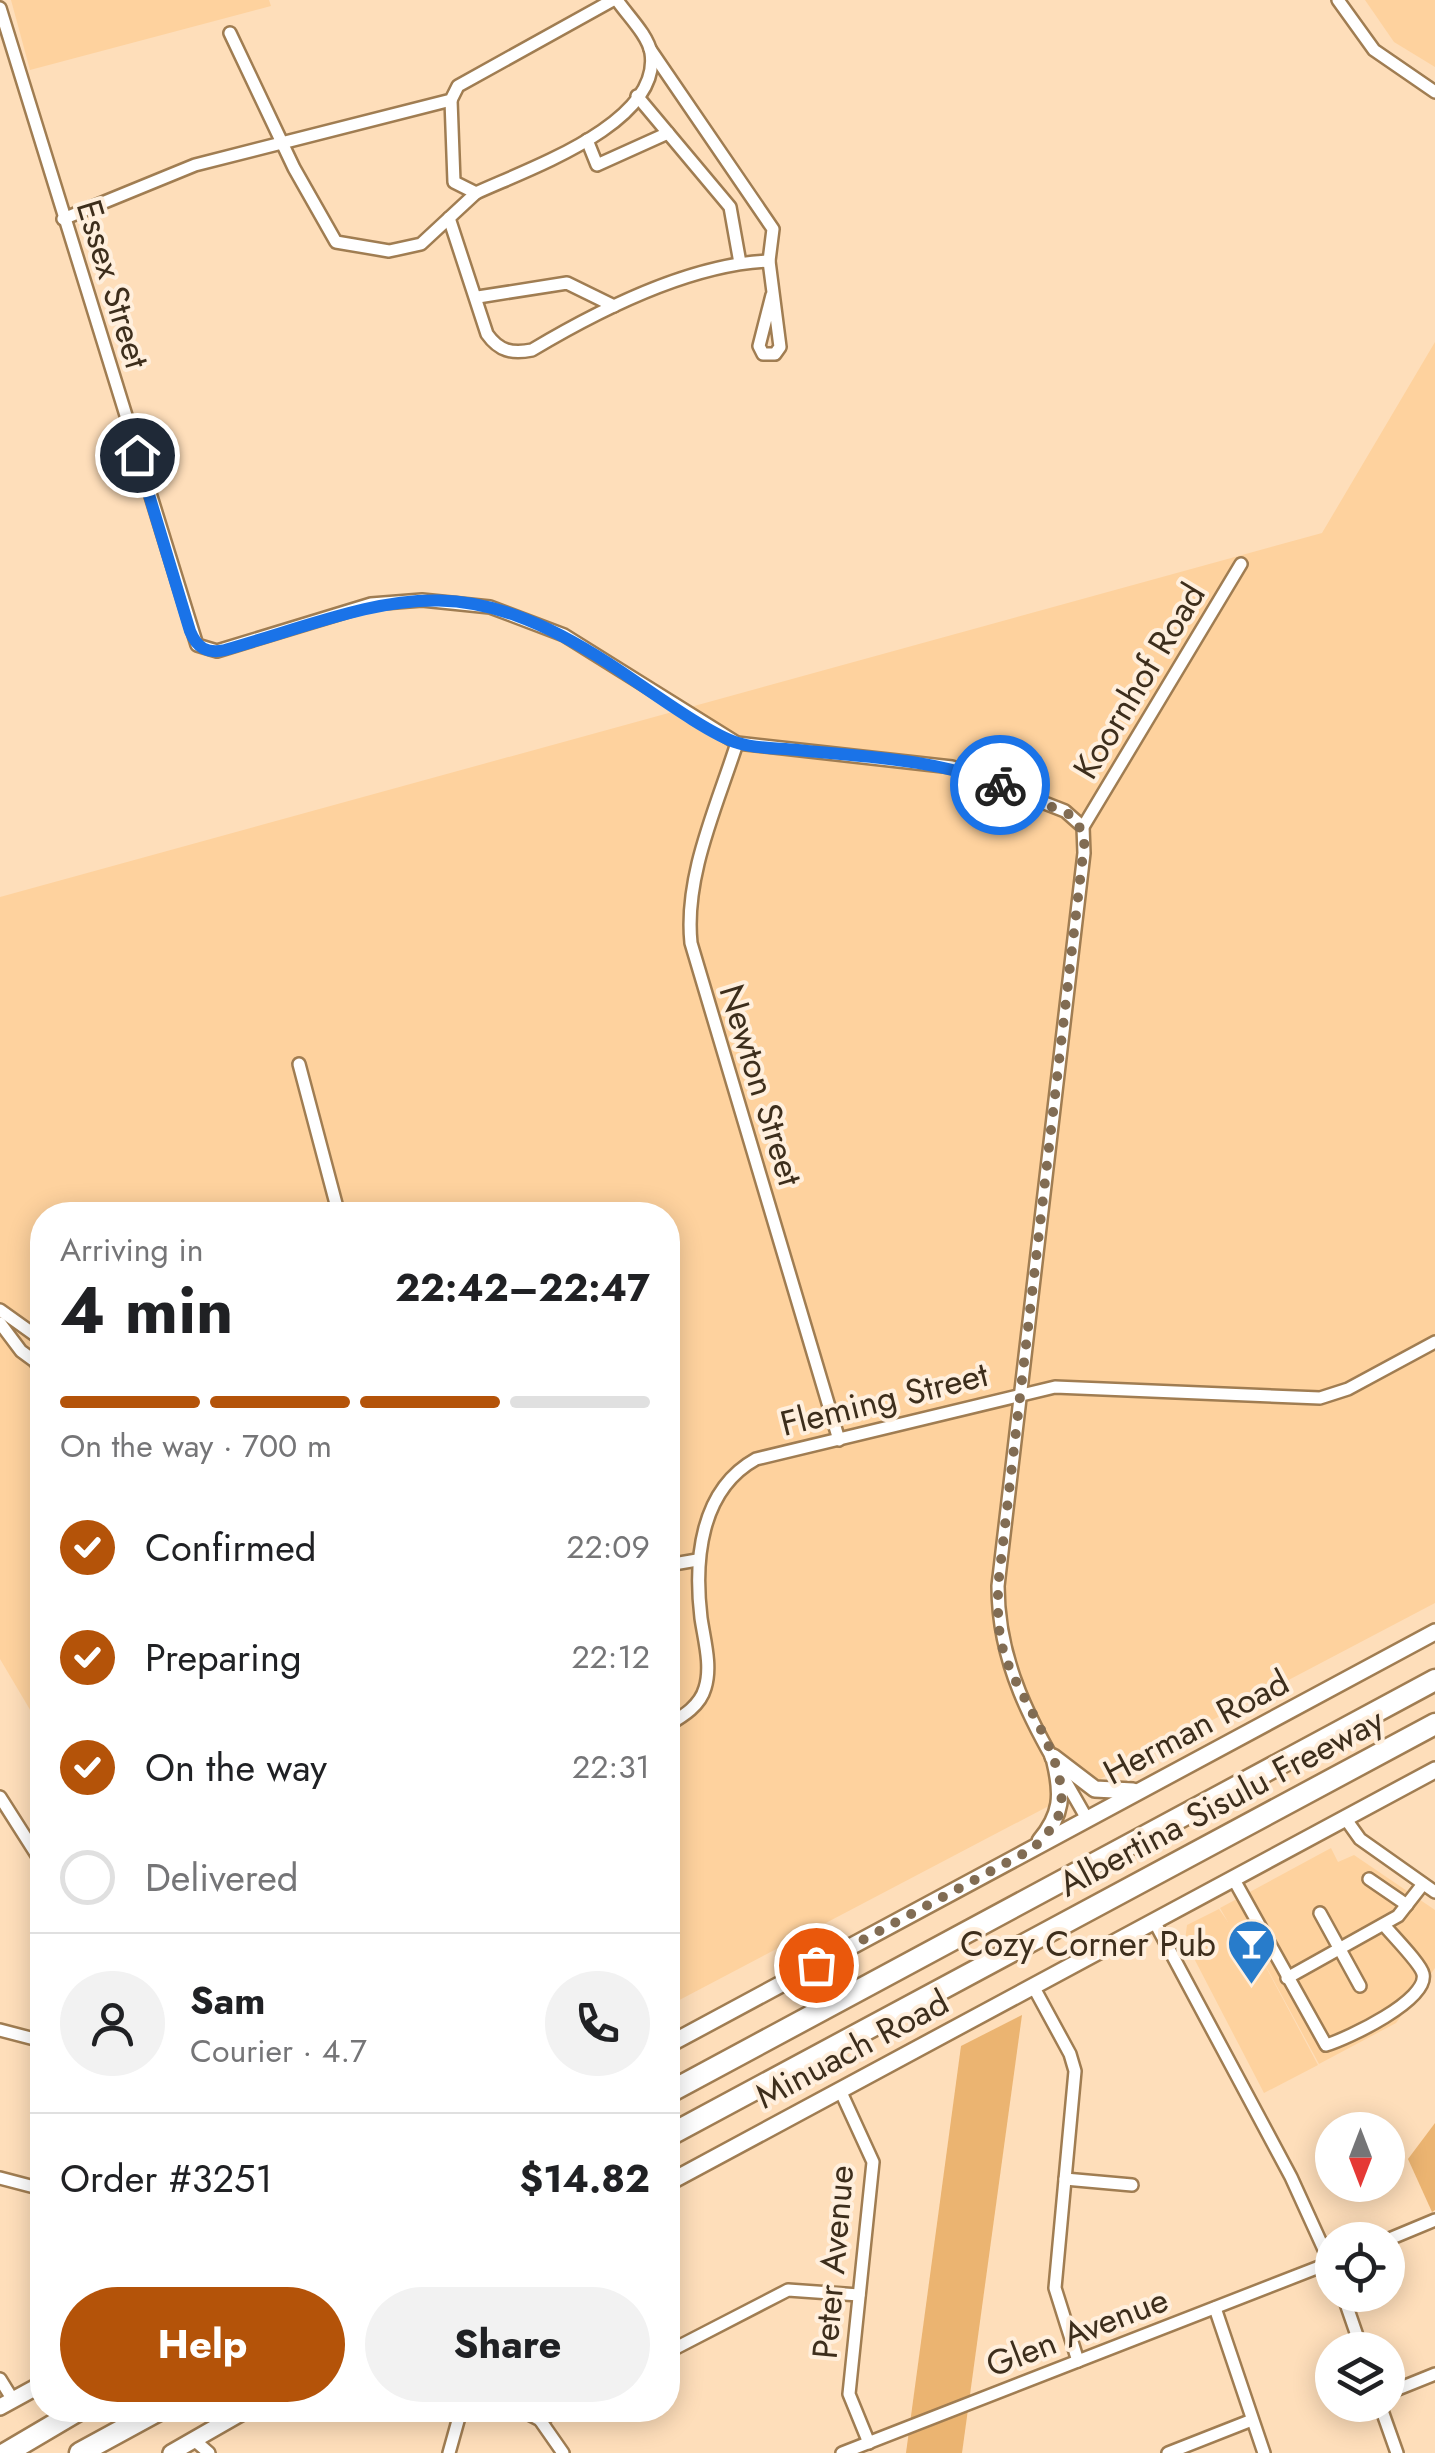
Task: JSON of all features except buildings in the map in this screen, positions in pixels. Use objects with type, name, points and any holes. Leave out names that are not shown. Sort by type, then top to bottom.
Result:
[{"type":"highway","name":"Albertina Sisulu Freeway","points":[[680,2088],[1435,1680]]},
{"type":"highway","name":"Albertina Sisulu Freeway","points":[[680,2130],[1435,1724]]},
{"type":"highway","points":[[6,2453],[59,2422]]},
{"type":"highway","points":[[80,2453],[137,2422]]},
{"type":"main road","name":"Herman Road","points":[[680,2039],[1435,1632]]},
{"type":"main road","points":[[1054,1760],[1095,1789],[1141,1790]]},
{"type":"main road","points":[[1034,1848],[1060,1810],[1054,1760]]},
{"type":"main road","name":"Minuach Road","points":[[680,2176],[1435,1770]]},
{"type":"main road","points":[[6,2403],[30,2390]]},
{"type":"main road","points":[[171,2453],[224,2422]]},
{"type":"street","points":[[769,261],[740,262],[614,306],[532,350],[506,350],[486,334],[451,214],[451,100],[458,86],[615,0],[772,225],[772,295]]},
{"type":"street","points":[[1338,0],[1374,50],[1435,92]]},
{"type":"street","name":"Essex Street","points":[[0,8],[197,645],[218,651],[371,604],[422,600],[476,605],[513,614],[564,635],[736,743],[952,767],[1065,812],[1083,827]]},
{"type":"street","points":[[230,33],[283,146],[336,242],[390,250],[427,242],[476,193],[586,140],[618,120],[637,96],[649,67],[650,49]]},
{"type":"street","points":[[637,96],[730,207],[740,262]]},
{"type":"street","points":[[63,219],[195,165],[283,146],[451,100]]},
{"type":"street","points":[[586,140],[597,165],[668,133]]},
{"type":"street","points":[[454,182],[476,193]]},
{"type":"street","points":[[440,229],[462,247]]},
{"type":"street","points":[[478,297],[556,282],[586,290],[614,306]]},
{"type":"street","points":[[585,319],[586,290]]},
{"type":"street","name":"Koornhof Road","points":[[1087,1819],[1014,1679],[998,1624],[1002,1527],[1084,853],[1083,827],[1241,564]]},
{"type":"street","name":"Newton Street","points":[[736,743],[698,870],[690,909],[691,943],[839,1440]]},
{"type":"street","points":[[299,1064],[336,1202]]},
{"type":"street","points":[[0,1310],[30,1333]]},
{"type":"street","points":[[0,1322],[30,1358]]},
{"type":"street","name":"Fleming Street","points":[[680,1717],[695,1706],[706,1684],[697,1560],[720,1489],[739,1469],[762,1457],[1019,1394],[1087,1386],[1312,1399],[1348,1389],[1435,1342]]},
{"type":"street","points":[[680,1563],[697,1560]]},
{"type":"street","points":[[0,1796],[30,1844]]},
{"type":"street","points":[[1345,1818],[1355,1835],[1435,1892]]},
{"type":"street","points":[[1233,1878],[1326,2045],[1411,2000],[1423,1974],[1384,1925]]},
{"type":"street","points":[[1370,1879],[1406,1905]]},
{"type":"street","points":[[1286,1978],[1384,1925],[1423,1884]]},
{"type":"street","points":[[1320,1913],[1360,1986]]},
{"type":"street","points":[[1154,1921],[1315,2228]]},
{"type":"street","points":[[1033,1986],[1070,2054],[1075,2071],[1055,2295],[1078,2361]]},
{"type":"street","points":[[0,2030],[30,2038]]},
{"type":"street","name":"Peter Avenue","points":[[840,2090],[873,2162],[849,2400],[868,2443]]},
{"type":"street","points":[[0,2178],[30,2186]]},
{"type":"street","points":[[1065,2179],[1132,2185]]},
{"type":"street","points":[[1405,2232],[1435,2220]]},
{"type":"street","name":"Glen Avenue","points":[[842,2453],[1315,2270]]},
{"type":"street","points":[[680,2346],[788,2290],[859,2295]]},
{"type":"street","points":[[1215,2308],[1264,2453]]},
{"type":"street","points":[[1405,2386],[1435,2374]]},
{"type":"street","points":[[0,2379],[6,2403]]},
{"type":"street","points":[[1168,2453],[1252,2420]]},
{"type":"street","points":[[448,2453],[457,2422]]},
{"type":"street","points":[[541,2422],[563,2453]]},
{"type":"street","points":[[1386,2422],[1397,2453]]},
{"type":"street","points":[[193,2439],[209,2453]]},
{"type":"shaded area","points":[[11,0],[269,0],[271,6],[30,70]]},
{"type":"shaded area","points":[[1365,0],[1435,0],[1435,67],[1394,42]]},
{"type":"shaded area","points":[[1435,342],[1435,1603],[680,2000],[680,1202],[30,1202],[30,1710],[0,1659],[0,897],[1322,533]]},
{"type":"shaded area","points":[[1331,1848],[1338,1862],[1354,1855],[1435,1910],[1435,1968],[1396,2023],[1319,2064],[1250,1937],[1318,2065],[1264,2093],[1185,1941],[1187,1925],[1219,1909],[1228,1922],[1220,1908]]},
{"type":"shaded area","points":[[1022,2015],[962,2453],[906,2453],[961,2046]]},
{"type":"shaded area","points":[[1435,2123],[1435,2210],[1432,2212],[1408,2159]]},
{"type":"way so far","points":[[816,1965],[1034,1848],[1057,1818],[1062,1801],[1056,1762],[1024,1703],[1000,1642],[998,1586],[1026,1314],[1039,1236],[1085,837],[1083,827],[1073,816],[1000,785]]},
{"type":"place","name":"Cozy Corner Pub","points":[[1251,1986]]},
{"type":"route","points":[[137,455],[190,631],[197,645],[207,650],[225,650],[371,604],[422,600],[476,605],[537,622],[564,635],[736,743],[952,767],[1000,785]]}]
